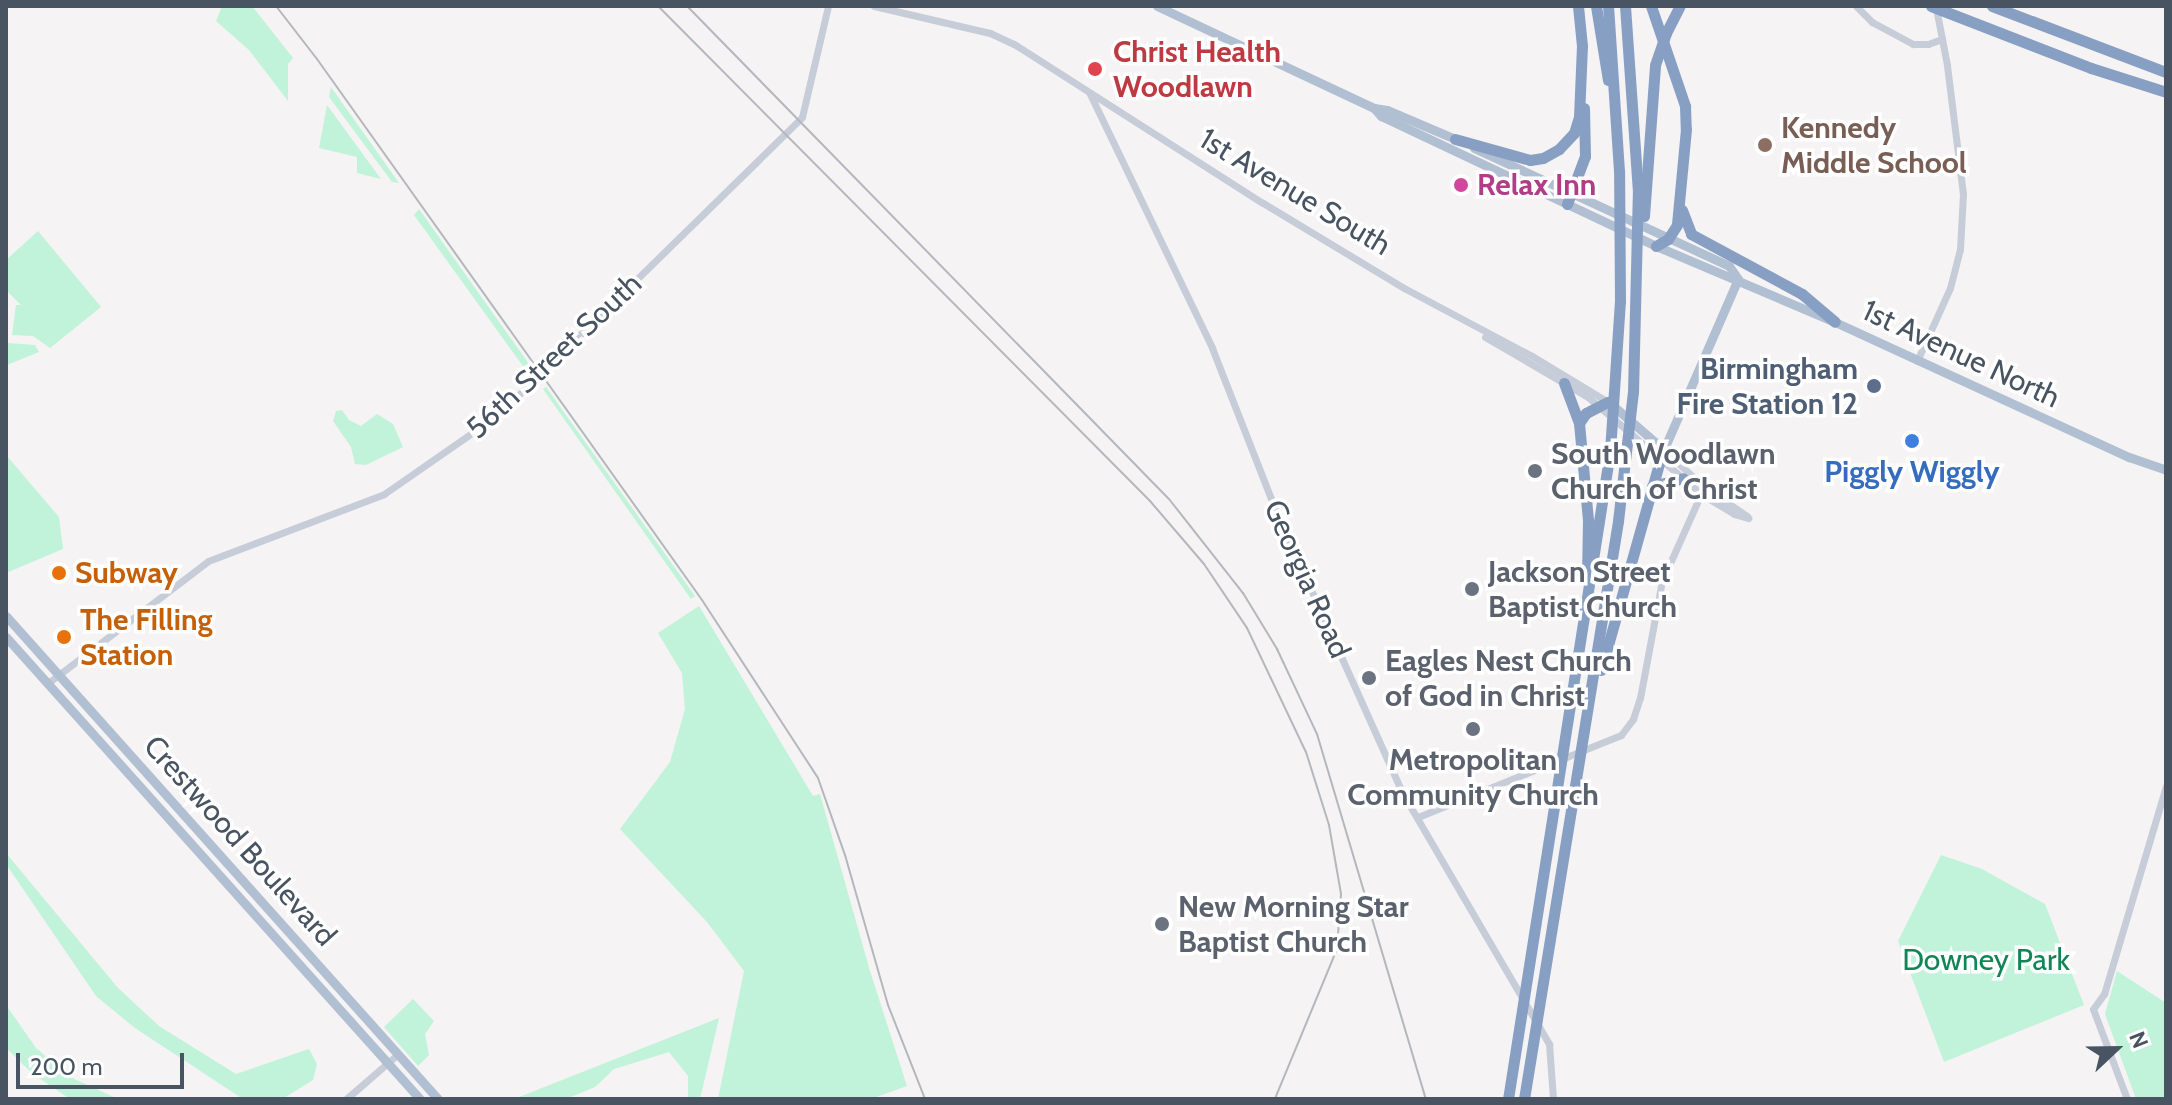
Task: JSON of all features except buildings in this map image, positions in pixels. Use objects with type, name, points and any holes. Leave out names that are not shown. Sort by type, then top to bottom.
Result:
[{"type":"highway","points":[[1569,199],[1585,156],[1587,134],[1581,92],[1578,6]]},
{"type":"highway","points":[[1596,6],[1618,171]]},
{"type":"highway","points":[[1508,1099],[1585,628],[1610,451],[1619,282],[1619,196],[1608,6]]},
{"type":"highway","points":[[1625,6],[1642,192]]},
{"type":"highway","points":[[1651,6],[1685,106],[1681,203],[1677,225],[1668,239],[1656,246]]},
{"type":"highway","points":[[1933,6],[2091,68],[2166,92]]},
{"type":"highway","points":[[1992,6],[2119,57],[2166,72]]},
{"type":"highway","points":[[1524,1099],[1626,463],[1633,392],[1642,192],[1655,65],[1677,11]]},
{"type":"highway","points":[[1455,139],[1530,160],[1543,158],[1559,149],[1574,133],[1581,92]]},
{"type":"highway","points":[[1681,203],[1691,234],[1802,294],[1835,322]]},
{"type":"highway","points":[[1564,383],[1579,423],[1588,520],[1585,628]]},
{"type":"highway","points":[[1579,423],[1604,403]]},
{"type":"highway","points":[[1587,717],[1662,453]]},
{"type":"highway","points":[[1652,486],[1683,478]]},
{"type":"main road","name":"1st Avenue North","points":[[1157,6],[1374,108],[1387,110],[1455,139],[1656,246],[1835,322],[2116,452],[2166,470]]},
{"type":"main road","name":"1st Avenue North","points":[[1374,108],[1381,116],[1729,266],[1738,279]]},
{"type":"main road","points":[[1662,453],[1738,279]]},
{"type":"main road","name":"1st Avenue South","points":[[1604,403],[1662,453]]},
{"type":"main road","name":"Crestwood Boulevard","points":[[6,616],[438,1099]]},
{"type":"main road","name":"Crestwood Boulevard","points":[[6,637],[420,1099]]},
{"type":"street","name":"56th Street South","points":[[48,683],[208,561],[377,497],[464,441],[499,414],[804,113],[828,6]]},
{"type":"street","name":"1st Avenue South","points":[[874,6],[990,33],[1014,44],[1276,211],[1475,327],[1532,356],[1604,403]]},
{"type":"street","points":[[1856,6],[1872,22],[1913,44],[1928,44],[1942,39]]},
{"type":"street","points":[[1917,362],[1940,312],[1960,249],[1963,194],[1942,39],[1933,6]]},
{"type":"street","name":"Georgia Road","points":[[1090,94],[1212,348],[1310,592],[1403,794],[1549,1044],[1553,1099]]},
{"type":"street","name":"1st Avenue South","points":[[1475,327],[1483,336],[1604,403]]},
{"type":"street","name":"1st Avenue South","points":[[1662,453],[1683,478],[1703,490],[1748,518],[1734,514],[1703,490],[1662,453]]},
{"type":"street","points":[[1418,817],[1621,735],[1633,719],[1640,698],[1662,581],[1703,490]]},
{"type":"street","points":[[2127,1099],[2093,1009],[2104,994],[2166,786]]},
{"type":"street","points":[[346,1099],[398,1054]]},
{"type":"green space","points":[[222,6],[252,6],[293,58],[288,64],[288,101],[249,50],[216,21]]},
{"type":"green space","points":[[331,87],[399,183],[392,182],[329,97]]},
{"type":"green space","points":[[327,105],[381,179],[357,173],[357,157],[319,148]]},
{"type":"green space","points":[[419,209],[534,371],[530,376],[414,215]]},
{"type":"green space","points":[[38,231],[101,307],[50,348],[33,336],[12,335],[16,305],[21,305],[6,290],[6,260]]},
{"type":"green space","points":[[7,343],[35,345],[39,352],[7,365]]},
{"type":"green space","points":[[546,387],[695,596],[691,599],[543,389]]},
{"type":"green space","points":[[342,410],[349,420],[361,426],[377,414],[393,424],[403,447],[366,465],[355,464],[351,447],[333,421],[336,411]]},
{"type":"green space","points":[[6,455],[59,517],[63,549],[6,573]]},
{"type":"green space","points":[[699,606],[813,796],[820,794],[870,971],[907,1086],[871,1099],[718,1099],[744,971],[707,922],[620,829],[670,762],[685,709],[682,673],[658,633]]},
{"type":"green space","points":[[6,853],[118,988],[159,1026],[236,1074],[309,1049],[317,1064],[313,1080],[284,1098],[243,1099],[135,1028],[96,996],[6,864]]},
{"type":"green space","name":"Downey Park","points":[[1941,855],[1982,869],[2045,904],[2084,1005],[1944,1062],[1898,941]]},
{"type":"green space","points":[[2117,971],[2166,1003],[2166,1099],[2136,1099],[2105,1014]]},
{"type":"green space","points":[[413,999],[434,1021],[425,1034],[429,1055],[418,1066],[384,1027]]},
{"type":"green space","points":[[6,1005],[36,1048],[70,1077],[118,1099],[70,1099],[33,1074],[6,1048]]},
{"type":"green space","points":[[719,1018],[700,1099],[688,1099],[688,1076],[669,1052],[614,1069],[595,1087],[566,1099],[514,1099]]},
{"type":"railway","points":[[276,6],[317,59],[702,600],[818,778],[845,855],[888,1005],[925,1099]]},
{"type":"railway","points":[[658,6],[1150,501],[1204,564],[1247,628],[1306,752],[1329,825],[1341,894],[1337,949],[1275,1099]]},
{"type":"railway","points":[[687,6],[1169,499],[1243,593],[1277,649],[1317,734],[1426,1099]]},
{"type":"place","name":"Christ Health Woodlawn","points":[[1095,69]]},
{"type":"place","name":"Kennedy Middle School","points":[[1765,145]]},
{"type":"place","name":"Relax Inn","points":[[1461,185]]},
{"type":"place","name":"Birmingham Fire Station 12","points":[[1874,386]]},
{"type":"place","name":"Piggly Wiggly","points":[[1912,441]]},
{"type":"place","name":"South Woodlawn Church of Christ","points":[[1535,471]]},
{"type":"place","name":"Subway","points":[[59,573]]},
{"type":"place","name":"Jackson Street Baptist Church","points":[[1472,589]]},
{"type":"place","name":"The Filling Station","points":[[64,637]]},
{"type":"place","name":"Eagles Nest Church of God in Christ","points":[[1369,678]]},
{"type":"place","name":"Metropolitan Community Church","points":[[1473,729]]},
{"type":"place","name":"New Morning Star Baptist Church","points":[[1162,924]]}]
